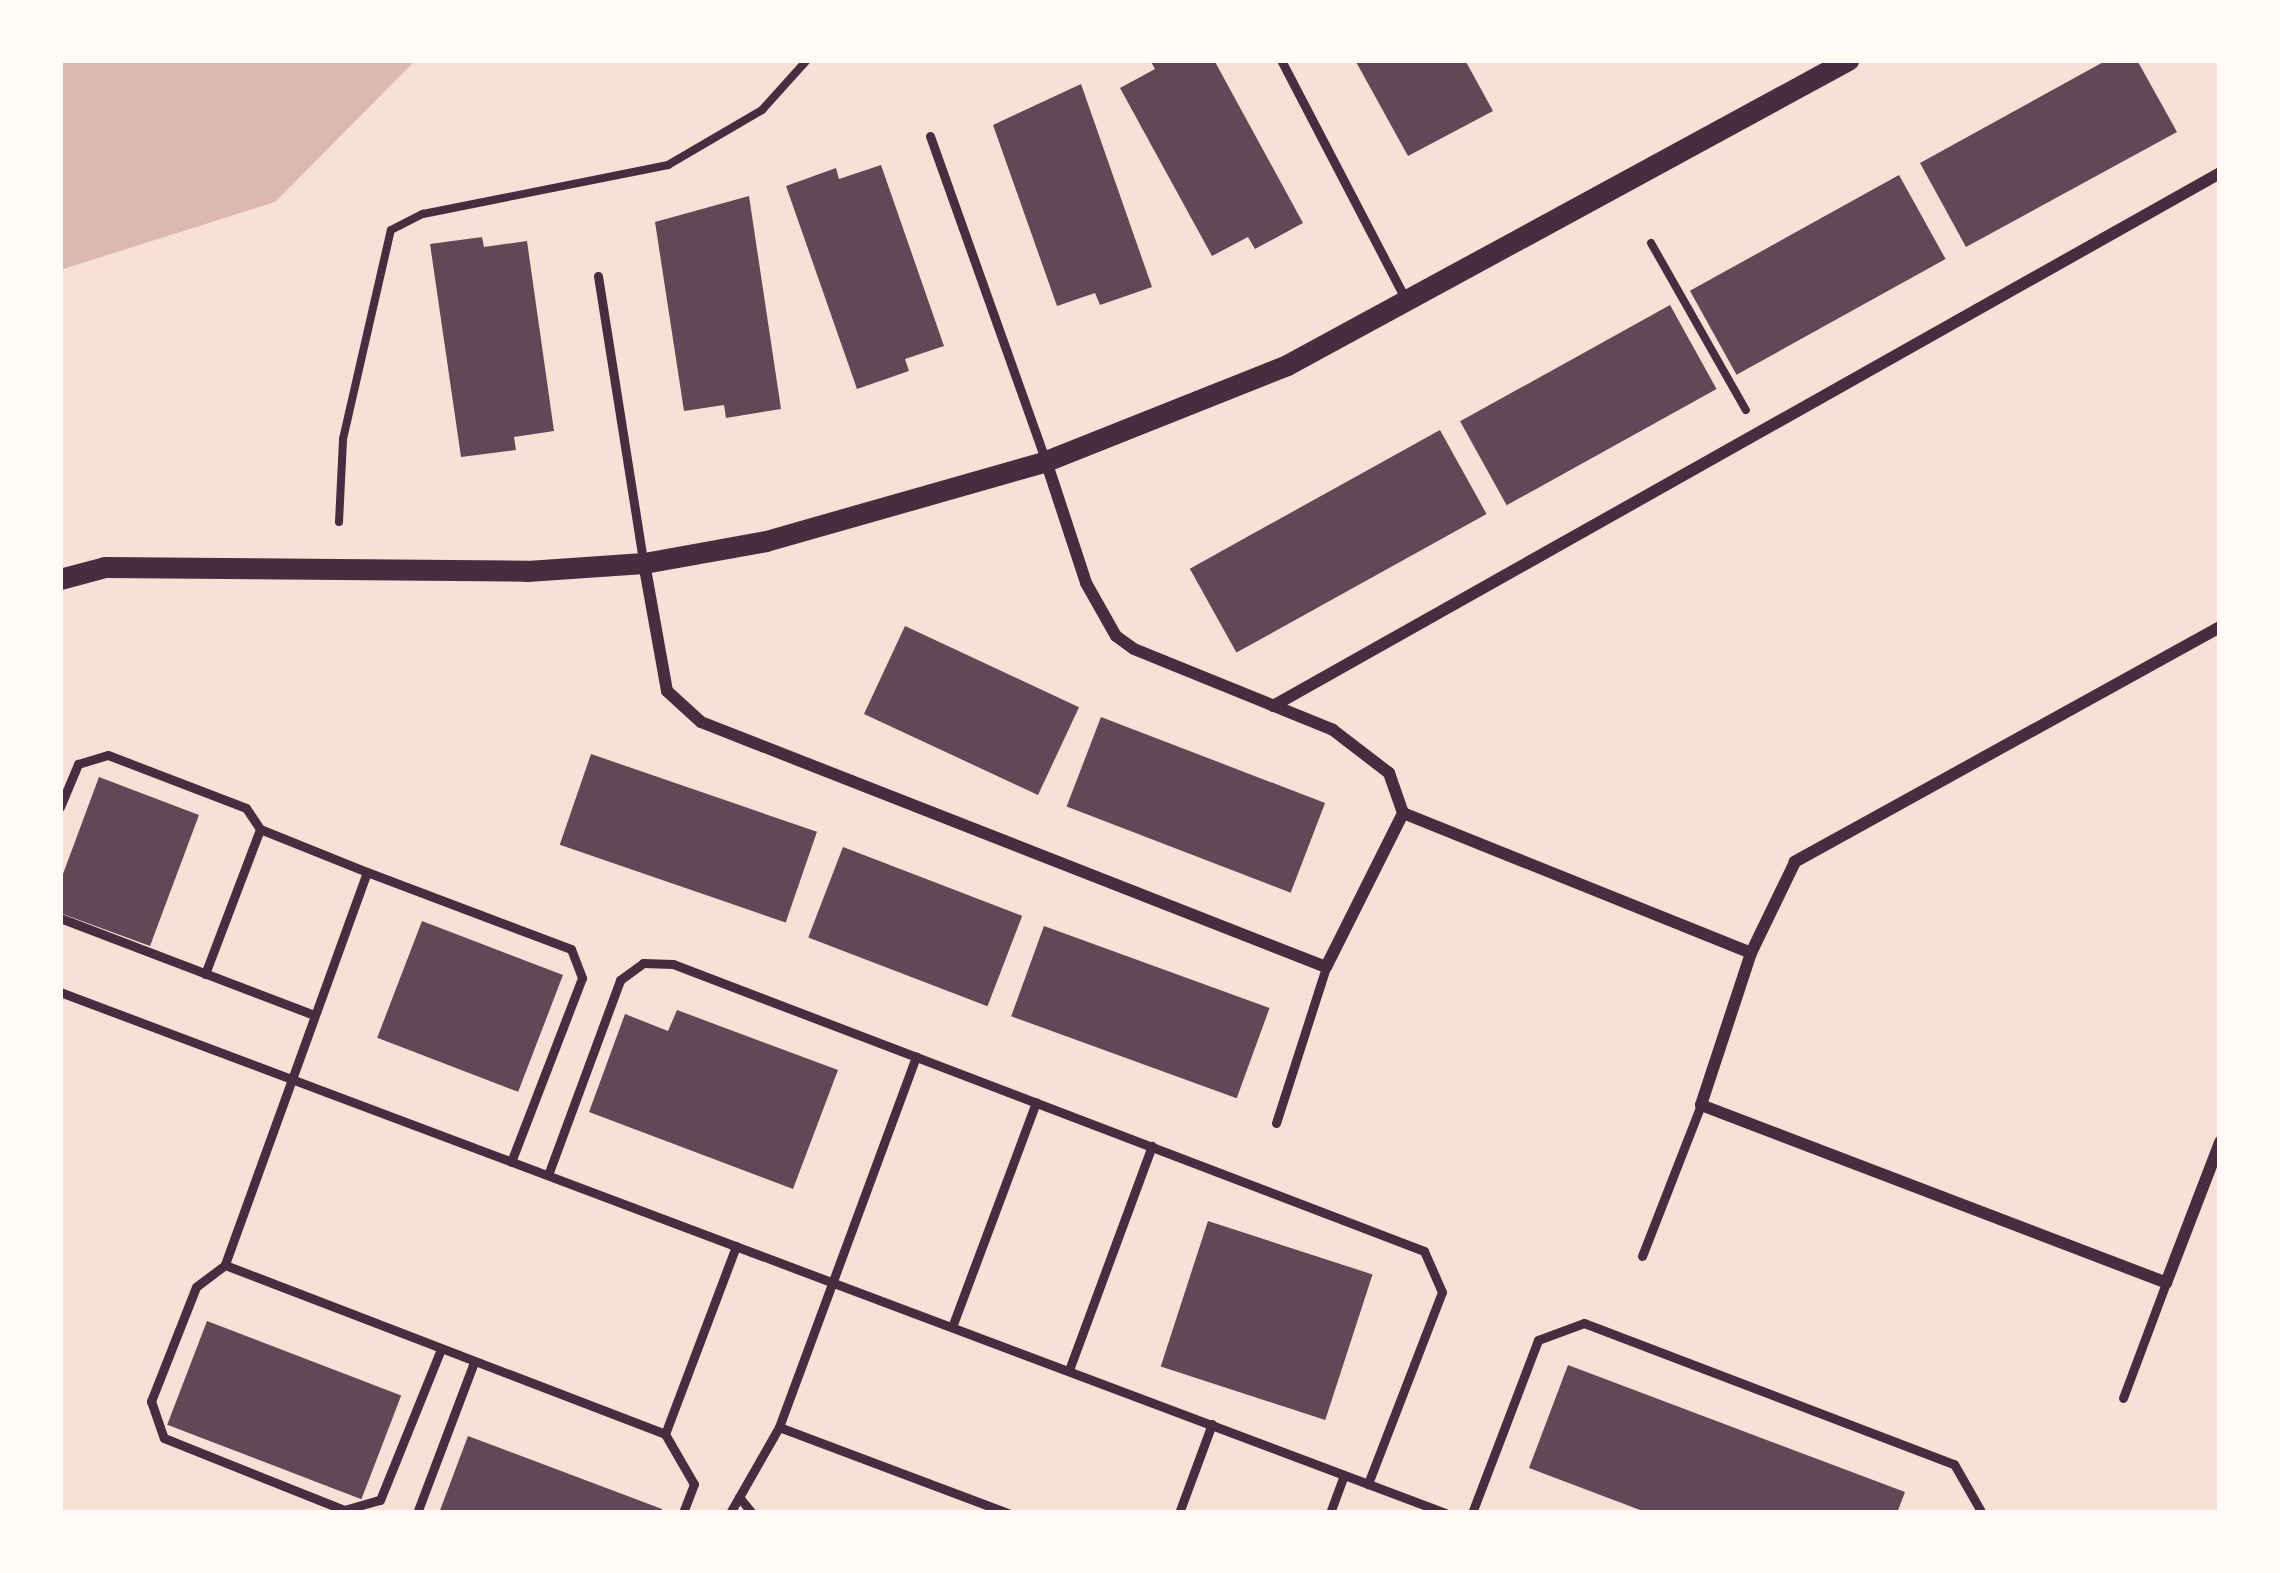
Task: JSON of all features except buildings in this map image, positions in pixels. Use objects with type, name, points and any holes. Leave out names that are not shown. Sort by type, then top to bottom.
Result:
[{"type":"street","points":[[60,579],[105,567],[527,571],[644,562],[766,541],[1046,461],[1287,365],[1848,60]]},
{"type":"street","points":[[1274,706],[2220,173]]},
{"type":"street","points":[[644,562],[667,691],[701,722],[1325,967],[1403,813],[1389,772],[1334,730],[1180,671],[1116,636],[1086,584],[1046,461]]},
{"type":"street","points":[[2220,627],[1795,862],[1751,953],[1702,1105],[2166,1283],[2220,1142]]},
{"type":"street","points":[[1403,813],[1751,953]]},
{"type":"lane","points":[[1281,60],[1406,300]]},
{"type":"lane","points":[[930,136],[1046,461]]},
{"type":"lane","points":[[598,276],[644,562]]},
{"type":"lane","points":[[60,807],[78,764],[108,755],[246,808],[260,829],[571,949],[582,978],[511,1162]]},
{"type":"lane","points":[[205,974],[260,829]]},
{"type":"lane","points":[[368,872],[225,1265],[196,1287],[152,1402],[164,1438],[344,1510],[380,1500],[441,1349]]},
{"type":"lane","points":[[60,918],[314,1016]]},
{"type":"lane","points":[[548,1175],[620,980],[644,963],[673,964],[1424,1251],[1442,1292],[1368,1484]]},
{"type":"lane","points":[[1276,1123],[1325,967]]},
{"type":"lane","points":[[60,992],[1445,1513]]},
{"type":"lane","points":[[730,1513],[779,1427],[916,1057]]},
{"type":"lane","points":[[952,1327],[1036,1102]]},
{"type":"lane","points":[[1642,1256],[1702,1105]]},
{"type":"lane","points":[[1069,1370],[1151,1146]]},
{"type":"lane","points":[[664,1434],[736,1246]]},
{"type":"lane","points":[[225,1265],[664,1434],[694,1484],[683,1513]]},
{"type":"lane","points":[[2122,1398],[2166,1283]]},
{"type":"lane","points":[[1472,1513],[1538,1340],[1584,1323],[1954,1464],[1977,1512]]},
{"type":"lane","points":[[417,1513],[474,1362]]},
{"type":"lane","points":[[1179,1513],[1212,1424]]},
{"type":"lane","points":[[779,1427],[1008,1513]]},
{"type":"lane","points":[[1330,1513],[1344,1475]]},
{"type":"lane","points":[[740,1496],[752,1513]]},
{"type":"path","points":[[339,522],[343,439],[392,230],[422,214],[668,165],[762,110],[807,60]]},
{"type":"path","points":[[1651,243],[1746,410]]},
{"type":"shaded area","points":[[60,60],[416,60],[275,202],[60,270]]}]
